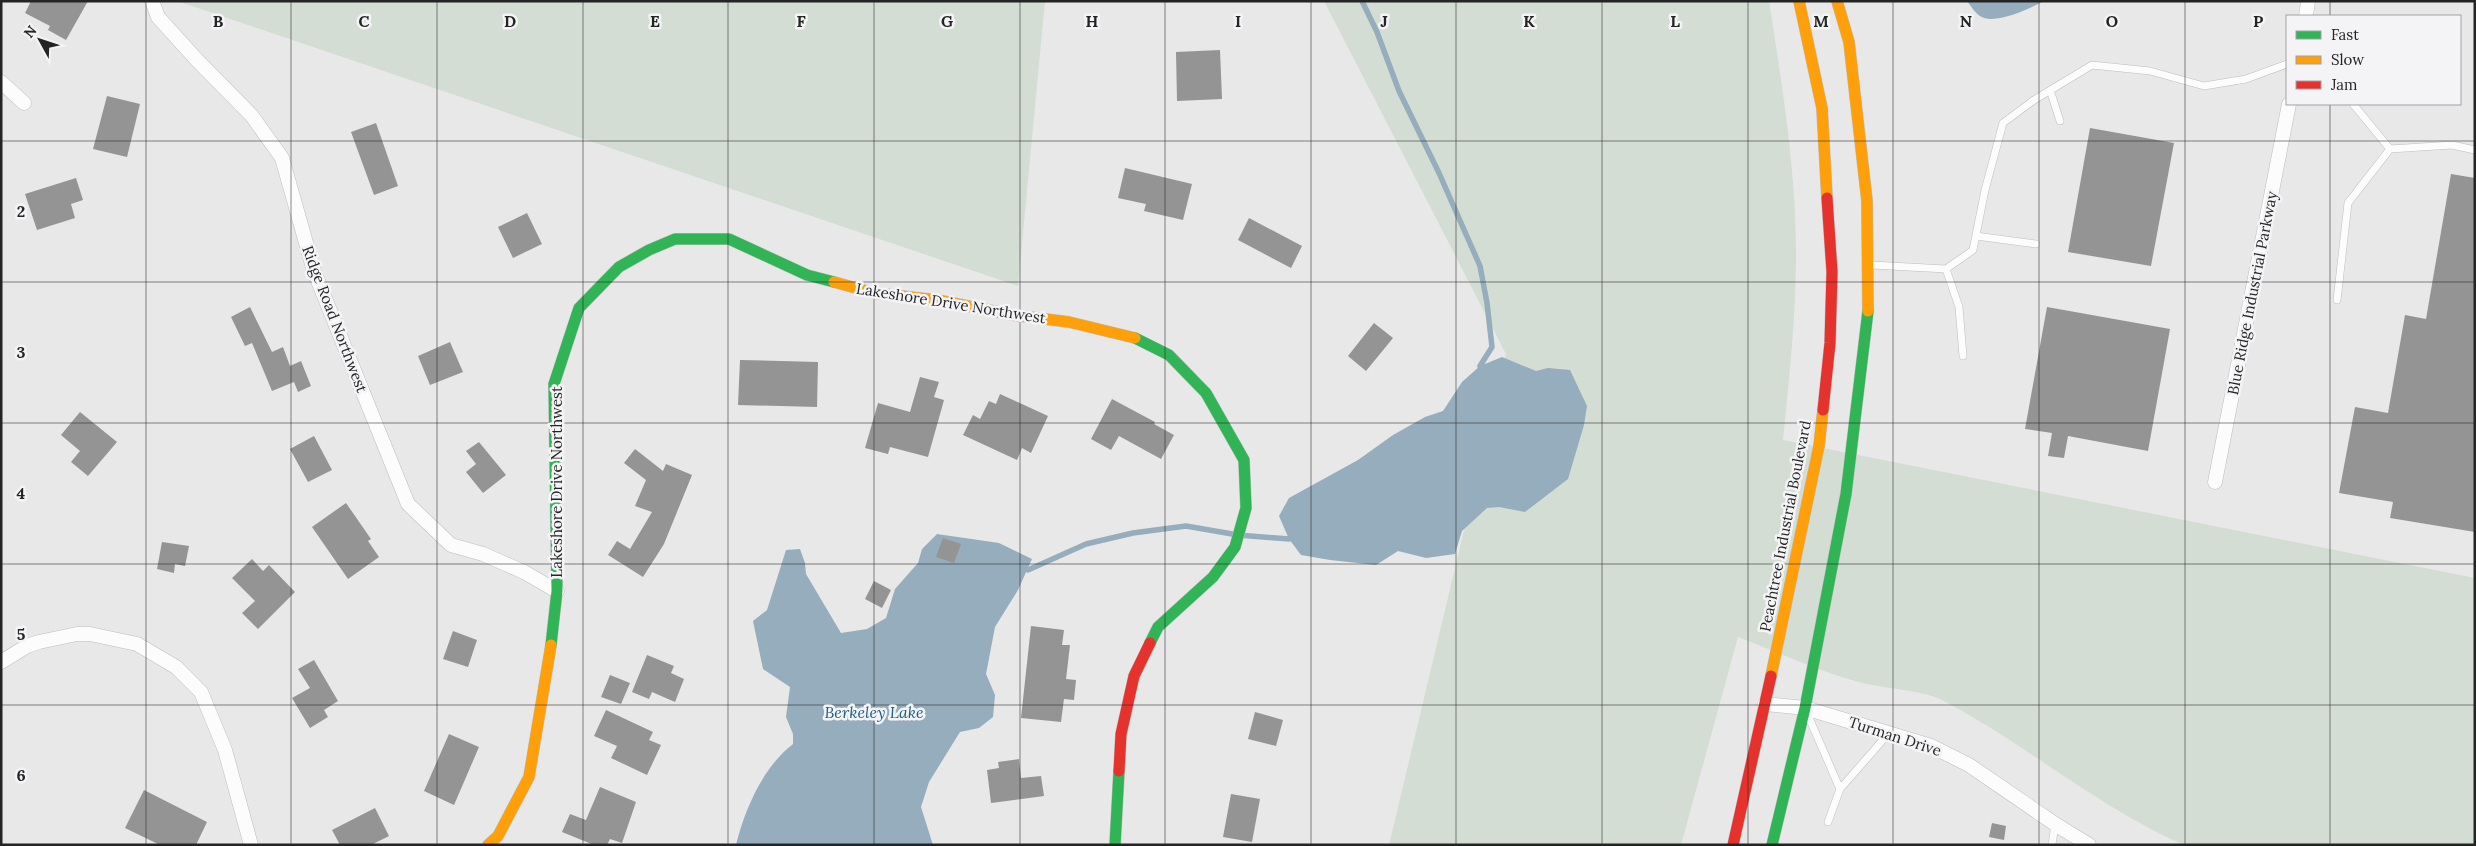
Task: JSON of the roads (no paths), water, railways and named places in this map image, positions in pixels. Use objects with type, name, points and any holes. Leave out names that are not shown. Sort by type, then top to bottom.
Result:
[{"type":"main road","name":"Peachtree Industrial Boulevard","points":[[1734,845],[1819,446],[1830,343],[1832,272],[1822,108],[1799,1]]},
{"type":"main road","points":[[1772,845],[1805,708],[1846,494],[1868,320],[1867,201],[1849,42],[1837,1]]},
{"type":"main road","name":"Lakeshore Drive Northwest","points":[[488,845],[498,836],[529,777],[548,670],[557,591],[554,384],[579,308],[619,268],[649,250],[675,239],[729,239],[807,274],[874,293],[937,300],[1014,315],[1069,322],[1132,336],[1169,355],[1206,393],[1244,460],[1246,508],[1236,547],[1213,576],[1158,627],[1134,676],[1121,734],[1115,845]]},
{"type":"street","name":"Ridge Road Northwest","points":[[152,1],[158,17],[252,116],[282,158],[314,271],[408,504],[451,545],[491,558],[524,572],[557,591]]},
{"type":"street","points":[[2306,15],[2308,1]]},
{"type":"street","points":[[1,82],[24,103]]},
{"type":"street","name":"Blue Ridge Industrial Parkway","points":[[2215,482],[2289,105]]},
{"type":"street","points":[[1,662],[27,646],[39,642],[77,634],[90,634],[137,644],[176,667],[201,692],[215,725],[225,750],[251,845]]},
{"type":"street","name":"Turman Drive","points":[[1765,704],[1805,708],[1931,746],[1969,765],[2089,845]]},
{"type":"lane","points":[[1867,265],[1946,269],[1974,250],[1985,190],[2004,123],[2050,90],[2092,65],[2150,71],[2204,86],[2246,79],[2286,64]]},
{"type":"lane","points":[[2050,90],[2060,120]]},
{"type":"lane","points":[[2355,105],[2390,149]]},
{"type":"lane","points":[[2337,300],[2348,203],[2390,149],[2452,145],[2475,150]]},
{"type":"lane","points":[[1976,236],[2036,244]]},
{"type":"lane","points":[[1946,269],[1960,307],[1963,356]]},
{"type":"lane","points":[[1805,708],[1840,789]]},
{"type":"lane","points":[[1828,822],[1840,789],[1889,733]]},
{"type":"lane","points":[[2052,845],[2055,824]]},
{"type":"water","points":[[1967,1],[2044,1],[2012,15],[1986,19],[1980,16]]},
{"type":"water","points":[[1502,357],[1536,371],[1548,368],[1570,370],[1587,406],[1584,425],[1568,479],[1525,512],[1499,507],[1487,508],[1462,531],[1455,554],[1426,558],[1398,551],[1376,565],[1301,555],[1289,539],[1279,516],[1289,498],[1358,460],[1393,435],[1425,417],[1443,411],[1462,382],[1480,366]]},
{"type":"water","name":"Berkeley Lake","points":[[937,534],[999,543],[1032,559],[1018,590],[995,627],[986,674],[995,695],[993,717],[979,728],[960,732],[929,782],[921,807],[933,845],[736,845],[744,817],[764,777],[782,753],[793,744],[793,734],[786,717],[790,687],[763,669],[753,621],[767,610],[786,550],[800,549],[805,563],[806,574],[841,633],[867,629],[886,618],[895,589],[918,563],[922,549]]},
{"type":"waterway","points":[[1362,1],[1377,32],[1399,91],[1439,173],[1480,266],[1487,303],[1492,347],[1480,366]]},
{"type":"waterway","points":[[1028,570],[1086,544],[1133,533],[1186,526],[1238,535],[1289,539]]}]
